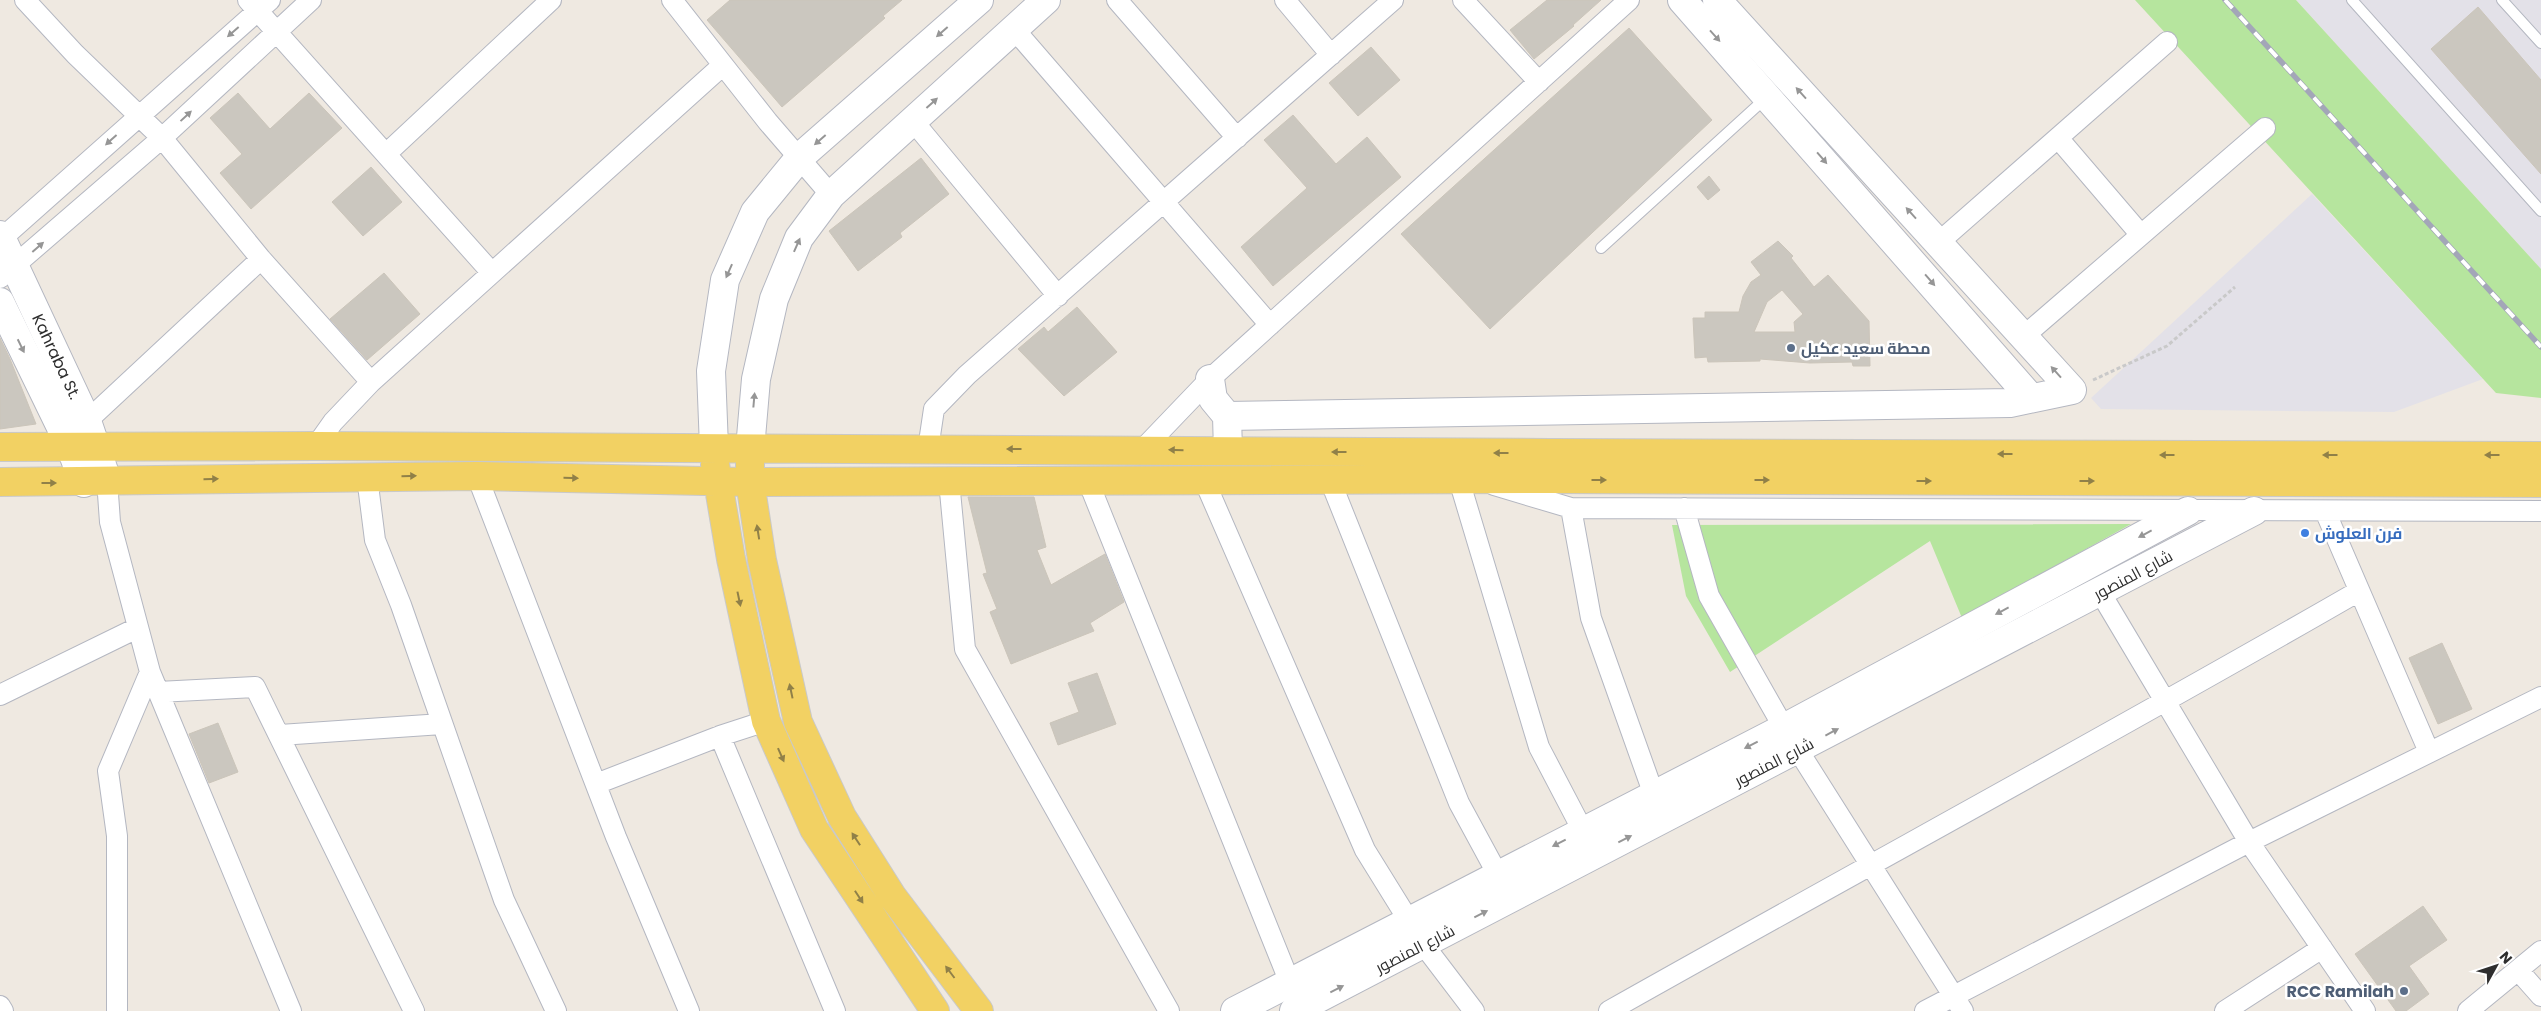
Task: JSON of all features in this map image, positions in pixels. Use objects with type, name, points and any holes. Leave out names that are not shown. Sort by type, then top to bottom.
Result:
[{"type":"main road","points":[[935,1011],[814,828],[766,721],[730,559],[717,482],[711,371],[725,280],[755,212],[800,157],[978,0]]},
{"type":"main road","points":[[979,1011],[892,896],[842,817],[798,722],[762,560],[750,482],[750,449],[756,379],[774,299],[799,238],[831,195],[1046,0]]},
{"type":"main road","points":[[1682,0],[2031,398]]},
{"type":"main road","points":[[1717,0],[2072,390]]},
{"type":"main road","name":"Kahraba St.","points":[[1,238],[8,272],[87,421],[83,446]]},
{"type":"main road","name":"Kahraba St.","points":[[0,302],[83,446],[96,482]]},
{"type":"main road","points":[[1210,379],[1213,399],[1227,416],[1228,451]]},
{"type":"main road","points":[[1227,416],[2010,403],[2072,390]]},
{"type":"main road","points":[[0,447],[714,447],[750,449],[1228,451],[1550,466],[2541,482]]},
{"type":"main road","points":[[0,482],[477,476],[717,482],[1466,480],[1550,466],[2541,456]]},
{"type":"main road","name":"شارع المنصور","points":[[1294,1011],[1424,944],[1792,738],[2188,511]]},
{"type":"main road","name":"شارع المنصور","points":[[1235,1011],[1654,795],[1792,738],[2100,592],[2254,512]]},
{"type":"main road","points":[[1409,921],[1424,944]]},
{"type":"street","points":[[26,0],[75,54],[162,138],[261,260],[371,382]]},
{"type":"street","points":[[8,272],[162,138],[311,0]]},
{"type":"street","points":[[386,154],[551,0]]},
{"type":"street","points":[[672,0],[723,65],[831,195]]},
{"type":"street","points":[[1116,0],[1237,138]]},
{"type":"street","points":[[1285,0],[1331,55]]},
{"type":"street","points":[[928,449],[934,408],[967,375],[1393,0]]},
{"type":"street","points":[[1463,0],[1539,82]]},
{"type":"street","points":[[1142,450],[1210,379],[1629,0]]},
{"type":"street","points":[[1,238],[140,115],[259,3],[277,32],[492,273]]},
{"type":"street","points":[[1014,29],[1270,325]]},
{"type":"street","points":[[1938,243],[2167,42]]},
{"type":"street","points":[[316,446],[333,422],[371,382],[723,65]]},
{"type":"street","points":[[913,121],[1058,296]]},
{"type":"street","points":[[2024,336],[2265,128]]},
{"type":"street","points":[[2058,138],[2141,235]]},
{"type":"street","points":[[87,421],[261,260]]},
{"type":"street","points":[[477,476],[596,784],[689,1011]]},
{"type":"street","points":[[367,477],[375,540],[401,605],[504,900],[556,1011]]},
{"type":"street","points":[[1088,480],[1290,983]]},
{"type":"street","points":[[1204,480],[1365,850],[1409,921]]},
{"type":"street","points":[[1330,480],[1458,803],[1498,875]]},
{"type":"street","points":[[1466,480],[1571,508],[2254,512],[2541,511]]},
{"type":"street","points":[[1466,480],[1539,747],[1583,831]]},
{"type":"street","points":[[949,481],[965,649],[1169,1011]]},
{"type":"street","points":[[96,482],[110,522],[150,672],[291,1011]]},
{"type":"street","points":[[1571,508],[1591,618],[1654,795]]},
{"type":"street","points":[[1684,508],[1709,596],[1792,738],[1958,1004]]},
{"type":"street","points":[[2325,511],[2429,752]]},
{"type":"street","points":[[1609,1011],[1871,863],[2165,703],[2359,591]]},
{"type":"street","points":[[2100,592],[2249,842],[2366,1011]]},
{"type":"street","points":[[0,695],[137,628]]},
{"type":"street","points":[[117,1011],[117,836],[108,771],[150,672]]},
{"type":"street","points":[[158,692],[255,687],[414,1011]]},
{"type":"street","points":[[1925,1011],[1958,1004],[2249,842],[2541,697]]},
{"type":"street","points":[[596,784],[720,736],[766,721]]},
{"type":"street","points":[[280,735],[442,724]]},
{"type":"street","points":[[720,736],[834,1011]]},
{"type":"street","points":[[1424,944],[1474,1011]]},
{"type":"street","points":[[2225,1011],[2322,948]]},
{"type":"street","points":[[2468,1011],[2541,952]]},
{"type":"street","points":[[2518,970],[2541,996]]},
{"type":"street","points":[[0,1006],[3,1011]]},
{"type":"lane","points":[[2352,0],[2541,211]]},
{"type":"lane","points":[[2502,0],[2541,43]]},
{"type":"lane","points":[[1601,248],[1768,96]]},
{"type":"path","points":[[2072,390],[2167,346],[2235,287]]},
{"type":"shaded area","points":[[2296,0],[2541,0],[2541,269]]},
{"type":"shaded area","points":[[2312,194],[2483,379],[2394,412],[2101,409],[2091,398]]},
{"type":"green space","points":[[2135,0],[2296,0],[2541,269],[2541,398],[2496,393]]},
{"type":"green space","points":[[2131,524],[1962,618],[1930,541],[1730,672],[1686,596],[1672,525]]},
{"type":"building","points":[[730,0],[902,0],[883,16],[885,18],[782,107],[707,20]]},
{"type":"building","points":[[1547,0],[1601,0],[1574,26],[1534,59],[1510,30]]},
{"type":"building","points":[[2478,7],[2541,80],[2541,174],[2431,49]]},
{"type":"building","points":[[1629,28],[1712,120],[1490,329],[1401,234]]},
{"type":"building","points":[[1371,47],[1400,80],[1358,116],[1329,83]]},
{"type":"building","points":[[238,93],[270,129],[309,93],[342,128],[251,209],[220,173],[242,154],[210,118]]},
{"type":"building","points":[[1293,115],[1336,164],[1367,137],[1401,177],[1273,286],[1241,247],[1307,188],[1264,140]]},
{"type":"building","points":[[921,158],[949,194],[900,233],[902,237],[858,271],[829,231]]},
{"type":"building","points":[[371,167],[402,202],[363,236],[332,202]]},
{"type":"building","points":[[1709,176],[1720,190],[1708,200],[1697,187]]},
{"type":"building","points":[[1778,241],[1793,256],[1791,258],[1814,287],[1828,275],[1869,321],[1870,366],[1853,366],[1852,362],[1810,363],[1760,359],[1760,361],[1708,362],[1707,357],[1695,358],[1693,318],[1705,318],[1705,312],[1739,312],[1743,296],[1751,282],[1761,275],[1751,262]],"holes":[[[1782,290],[1803,314],[1794,322],[1795,332],[1754,332],[1767,302]]]},
{"type":"building","points":[[384,273],[420,314],[367,360],[330,319]]},
{"type":"building","points":[[1077,307],[1117,352],[1064,396],[1018,349],[1044,327],[1048,332]]},
{"type":"building","points":[[0,338],[10,359],[36,424],[0,429]]},
{"type":"building","points":[[968,497],[1034,497],[1046,547],[1037,550],[1051,585],[1105,554],[1124,602],[1090,623],[1094,631],[1011,664],[990,612],[997,609],[983,574],[987,573]]},
{"type":"building","points":[[2442,643],[2472,709],[2438,724],[2409,658]]},
{"type":"building","points":[[1097,673],[1116,724],[1058,745],[1050,723],[1079,712],[1068,683]]},
{"type":"building","points":[[218,723],[238,772],[209,783],[189,734]]},
{"type":"building","points":[[2423,906],[2447,940],[2409,966],[2429,994],[2406,1011],[2396,1011],[2355,954]]},
{"type":"railway","points":[[2225,0],[2541,347]]},
{"type":"place","name":"محطة سعيد عكيل","points":[[1791,348]]},
{"type":"place","name":"فرن العلوش","points":[[2305,533]]},
{"type":"place","name":"RCC Ramilah","points":[[2404,991]]}]
